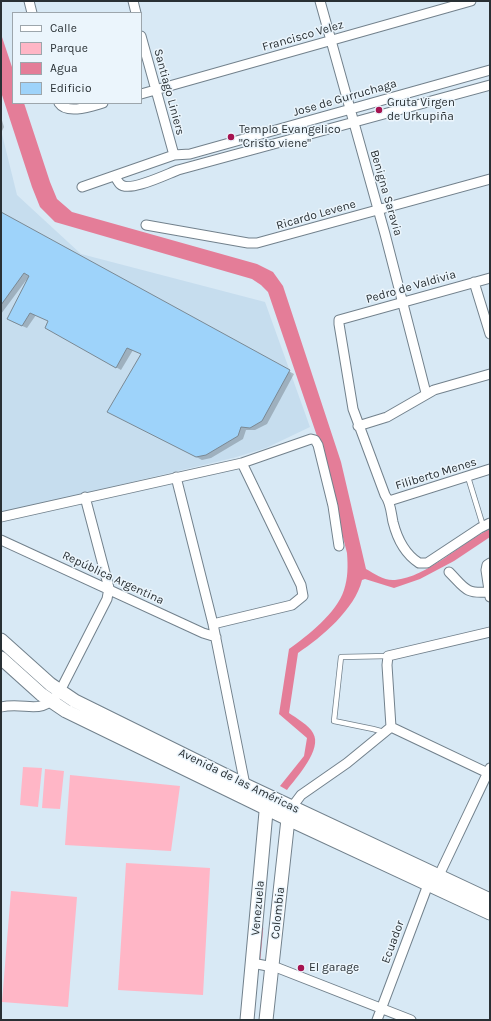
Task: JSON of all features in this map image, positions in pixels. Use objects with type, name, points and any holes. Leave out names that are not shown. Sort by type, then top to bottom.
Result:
[{"type":"main road","name":"Avenida de las Américas","points":[[1,640],[60,691],[75,701],[268,796],[290,813],[434,880],[490,900]]},
{"type":"main road","name":"Avenida de las Américas","points":[[1,658],[51,702],[267,809],[290,813]]},
{"type":"main road","name":"Venezuela","points":[[247,1020],[268,796]]},
{"type":"main road","name":"Colombia","points":[[266,1020],[290,813]]},
{"type":"main road","name":"Avenida de las Américas","points":[[434,880],[490,913]]},
{"type":"street","points":[[29,1],[32,12]]},
{"type":"street","points":[[133,1],[136,12]]},
{"type":"street","name":"Benigna Saravia","points":[[320,1],[378,210],[426,393]]},
{"type":"street","name":"Francisco Velez","points":[[142,94],[471,1]]},
{"type":"street","name":"Santiago Liniers","points":[[142,40],[174,155]]},
{"type":"street","name":"Jose de Gurruchaga","points":[[82,187],[174,155],[190,154],[490,70]]},
{"type":"street","name":"Jose de Gurruchaga","points":[[115,176],[120,184],[134,187],[178,170],[490,85]]},
{"type":"street","points":[[61,104],[67,108],[81,108],[99,104]]},
{"type":"street","name":"Ricardo Levene","points":[[146,225],[257,243],[490,179]]},
{"type":"street","name":"Pedro de Valdivia","points":[[358,426],[353,409],[339,320],[490,278]]},
{"type":"street","points":[[474,282],[490,334]]},
{"type":"street","points":[[487,524],[432,560],[420,563],[409,555],[400,541],[393,522],[389,501],[385,495],[358,426],[386,417],[426,393],[490,374]]},
{"type":"street","points":[[1,517],[242,463],[305,439],[315,440],[333,506],[339,546]]},
{"type":"street","points":[[213,624],[292,605],[302,596],[301,584],[242,463]]},
{"type":"street","name":"Filiberto Menes","points":[[389,501],[444,482],[468,477],[490,470]]},
{"type":"street","points":[[176,477],[216,637],[245,785]]},
{"type":"street","points":[[1,707],[42,706],[51,702],[60,691],[107,599],[109,588],[85,497]]},
{"type":"street","name":"República Argentina","points":[[1,540],[109,588],[203,633],[216,637]]},
{"type":"street","points":[[449,572],[468,591],[489,595],[489,564]]},
{"type":"street","points":[[388,730],[388,656],[490,632]]},
{"type":"street","points":[[388,730],[489,771]]},
{"type":"street","points":[[290,813],[301,795],[388,730]]},
{"type":"street","name":"Ecuador","points":[[377,1020],[426,890],[434,880],[489,771]]},
{"type":"street","points":[[252,963],[272,966],[412,1020]]},
{"type":"lane","points":[[468,477],[487,524]]},
{"type":"lane","points":[[388,656],[341,657],[334,721],[373,729],[388,730]]},
{"type":"shaded area","points":[[1,130],[17,195],[81,254],[265,302],[310,427],[266,448],[233,458],[1,513]]},
{"type":"green space","points":[[23,767],[42,768],[38,807],[20,805]]},
{"type":"green space","points":[[45,769],[64,771],[60,809],[42,808]]},
{"type":"green space","points":[[70,775],[180,786],[171,851],[65,845]]},
{"type":"green space","points":[[126,863],[210,868],[203,995],[118,990]]},
{"type":"green space","points":[[11,891],[77,897],[68,1007],[2,1002]]},
{"type":"water","points":[[1,34],[12,67],[12,104],[24,104],[57,199],[72,212],[257,264],[273,272],[283,286],[341,462],[366,569],[380,577],[391,580],[407,578],[444,559],[490,529],[490,537],[454,561],[420,579],[394,588],[365,579],[362,580],[358,591],[345,612],[327,631],[298,653],[289,713],[309,727],[315,740],[312,755],[287,790],[280,786],[304,756],[307,738],[279,714],[289,649],[321,623],[335,607],[344,590],[348,563],[347,553],[318,439],[268,292],[252,279],[55,222],[40,207],[1,92]]},
{"type":"building","points":[[1,212],[290,370],[262,421],[250,428],[241,427],[238,436],[206,455],[196,457],[107,412],[141,354],[127,348],[116,368],[45,328],[48,321],[30,313],[22,326],[7,319],[29,276],[24,273],[1,305]]},
{"type":"waterway","points":[[259,961],[262,928]]},
{"type":"place","name":"Gruta Virgen de Urkupiña","points":[[379,110]]},
{"type":"place","name":"Templo Evangelico \"Cristo viene\"","points":[[231,137]]},
{"type":"place","name":"El garage","points":[[301,968]]}]
